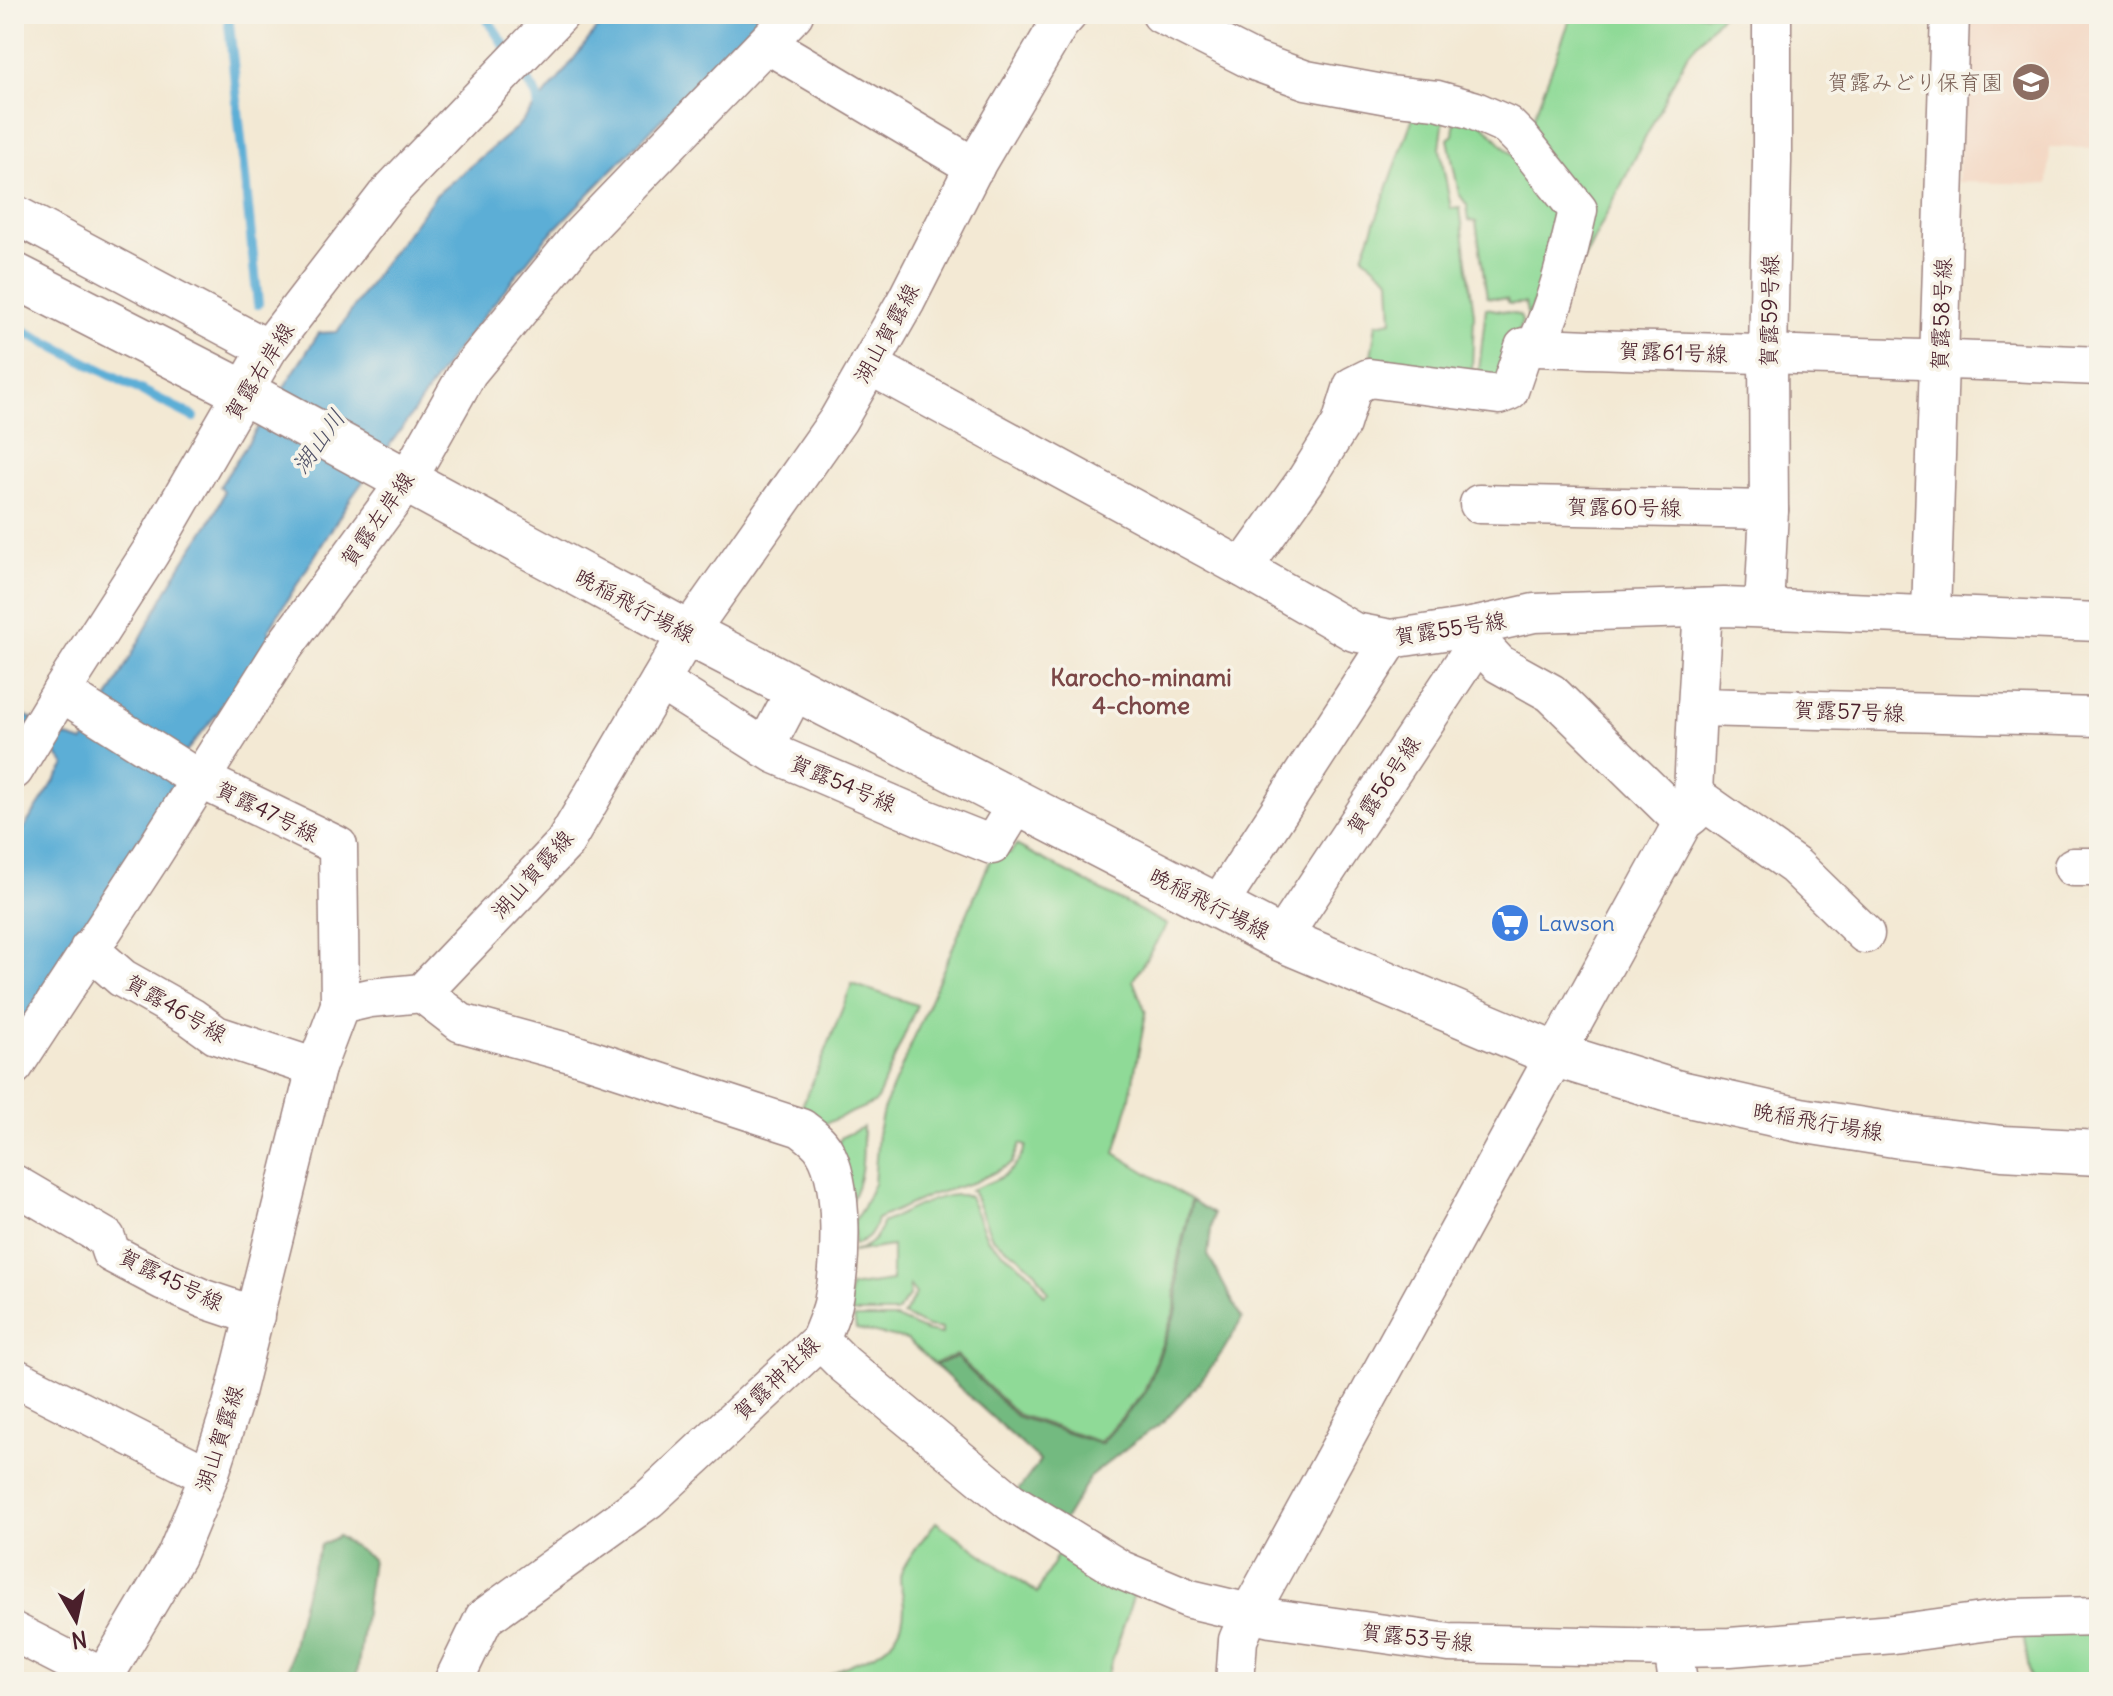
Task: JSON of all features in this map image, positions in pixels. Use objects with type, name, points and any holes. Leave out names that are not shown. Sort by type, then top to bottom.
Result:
[{"type":"street","name":"賀露右岸線","points":[[14,770],[72,698],[150,553],[249,396],[268,349],[385,197],[560,14]]},
{"type":"street","name":"賀露左岸線","points":[[14,1066],[151,857],[195,776],[468,372],[579,237],[794,14]]},
{"type":"street","name":"湖山賀露線","points":[[422,993],[564,844],[688,633],[838,420],[906,301],[975,167],[1059,24],[1068,14]]},
{"type":"street","points":[[1161,14],[1254,61],[1306,80],[1388,95],[1437,100],[1473,110],[1507,125],[1578,210],[1549,319],[1535,347],[1524,347],[1509,391],[1499,395],[1369,378],[1353,386],[1341,424],[1306,480],[1243,568]]},
{"type":"street","name":"賀露59号線","points":[[1764,608],[1769,510],[1772,14]]},
{"type":"street","name":"賀露58号線","points":[[1931,614],[1950,14]]},
{"type":"street","points":[[767,44],[975,167]]},
{"type":"street","points":[[14,214],[268,349]]},
{"type":"street","points":[[14,275],[249,396]]},
{"type":"street","name":"賀露61号線","points":[[1535,347],[2099,366]]},
{"type":"street","name":"賀露55号線","points":[[869,365],[1243,568],[1354,632],[1391,639],[1477,626],[1534,613],[1724,607],[2099,622]]},
{"type":"street","name":"晩稲飛行場線","points":[[249,396],[688,633],[1217,907],[1281,939],[1556,1055],[1675,1092],[1800,1120],[1901,1136],[2099,1153]]},
{"type":"street","name":"賀露60号線","points":[[1479,504],[1769,510]]},
{"type":"street","points":[[1235,1682],[1238,1640],[1250,1612],[1688,808],[1703,608]]},
{"type":"street","points":[[1477,626],[1485,649],[1499,664],[1551,693],[1688,808],[1795,866],[1865,934]]},
{"type":"street","name":"賀露56号線","points":[[1281,939],[1469,655],[1477,626]]},
{"type":"street","points":[[1217,907],[1391,639]]},
{"type":"street","name":"賀露54号線","points":[[660,681],[765,748],[992,845],[1017,804]]},
{"type":"street","points":[[765,748],[796,689]]},
{"type":"street","name":"賀露47号線","points":[[72,698],[195,776],[338,846],[340,1005]]},
{"type":"street","name":"賀露57号線","points":[[1697,707],[2099,717]]},
{"type":"street","name":"賀露46号線","points":[[89,949],[122,978],[191,1017],[216,1035],[316,1068]]},
{"type":"street","points":[[340,1005],[370,998],[422,993]]},
{"type":"street","name":"賀露神社線","points":[[422,993],[461,1023],[574,1054],[801,1128],[822,1147],[830,1162],[840,1240],[833,1306],[820,1340],[649,1499],[484,1618],[453,1682]]},
{"type":"street","name":"湖山賀露線","points":[[102,1680],[176,1556],[209,1476],[231,1410],[316,1068],[340,1005]]},
{"type":"street","name":"賀露45号線","points":[[14,1184],[106,1238],[111,1253],[204,1299],[255,1316]]},
{"type":"street","name":"賀露53号線","points":[[820,1340],[844,1364],[1011,1502],[1121,1570],[1190,1599],[1271,1618],[1449,1643],[1675,1665],[1730,1647],[1894,1634],[2012,1618],[2099,1616]]},
{"type":"street","points":[[14,1377],[209,1476]]},
{"type":"street","points":[[14,1632],[102,1680]]},
{"type":"shaded area","name":"賀露みどり保育園","points":[[1965,14],[2089,14],[2099,17],[2099,148],[2050,147],[2048,184],[1958,182]]},
{"type":"green space","points":[[1572,14],[1723,14],[1687,55],[1584,259],[1528,132]]},
{"type":"green space","points":[[1418,103],[1445,107],[1440,149],[1451,209],[1460,208],[1474,314],[1472,370],[1479,370],[1486,308],[1512,313],[1520,316],[1522,321],[1505,381],[1369,369],[1376,324],[1392,321],[1390,279],[1363,256]]},
{"type":"green space","points":[[1456,110],[1476,117],[1567,212],[1528,318],[1525,303],[1509,304],[1507,299],[1487,297],[1476,222],[1469,220],[1467,205],[1459,194],[1448,139],[1453,135]]},
{"type":"green space","points":[[1016,845],[1167,925],[1133,980],[1146,1013],[1128,1107],[1115,1153],[1191,1200],[1176,1267],[1175,1309],[1144,1392],[1100,1442],[1017,1414],[956,1355],[934,1364],[907,1340],[856,1329],[854,1318],[896,1318],[926,1331],[942,1334],[942,1329],[927,1327],[903,1315],[916,1294],[910,1286],[909,1296],[896,1313],[852,1313],[849,1300],[850,1287],[892,1281],[892,1246],[852,1252],[872,1242],[882,1223],[924,1203],[958,1195],[969,1196],[988,1240],[1032,1275],[1044,1295],[1048,1292],[1036,1272],[992,1238],[970,1190],[1010,1171],[1026,1146],[1020,1144],[1012,1163],[975,1182],[931,1195],[877,1219],[870,1236],[854,1245],[854,1221],[874,1183],[883,1110],[995,849],[1010,853]]},
{"type":"green space","points":[[852,984],[917,1005],[876,1102],[820,1126],[798,1115]]},
{"type":"green space","points":[[863,1127],[860,1175],[850,1202],[837,1145],[842,1137]]},
{"type":"green space","points":[[1192,1200],[1213,1214],[1208,1255],[1242,1319],[1200,1382],[1163,1422],[1091,1476],[1063,1522],[1017,1492],[1040,1461],[935,1365],[956,1357],[1016,1416],[1101,1444],[1146,1392],[1177,1309],[1178,1267]]},
{"type":"green space","points":[[936,1522],[1037,1593],[1062,1546],[1136,1588],[1105,1682],[820,1682],[838,1670],[875,1654],[894,1638],[903,1616],[901,1573]]},
{"type":"green space","points":[[338,1536],[372,1559],[356,1682],[286,1682],[300,1612],[321,1545]]},
{"type":"green space","points":[[2099,1630],[2099,1682],[2031,1682],[2023,1633]]},
{"type":"water","name":"湖山川","points":[[613,14],[764,14],[545,239],[451,357],[351,498],[229,699],[184,754],[163,803],[14,1036],[14,843],[65,765],[43,743],[14,730],[14,709],[61,735],[83,742],[180,567],[216,511],[224,491],[220,486],[319,333],[337,332],[436,195],[517,127],[601,23]]},
{"type":"waterway","points":[[228,14],[258,304]]},
{"type":"waterway","points":[[489,14],[489,22],[510,54]]},
{"type":"waterway","points":[[519,67],[537,96],[540,114]]},
{"type":"waterway","points":[[14,326],[194,417]]},
{"type":"place","name":"賀露みどり保育園","points":[[2031,82]]},
{"type":"place","name":"Lawson","points":[[1510,923]]},
{"type":"district","name":"Karocho-minami 4-chome","points":[[1141,691]]}]
